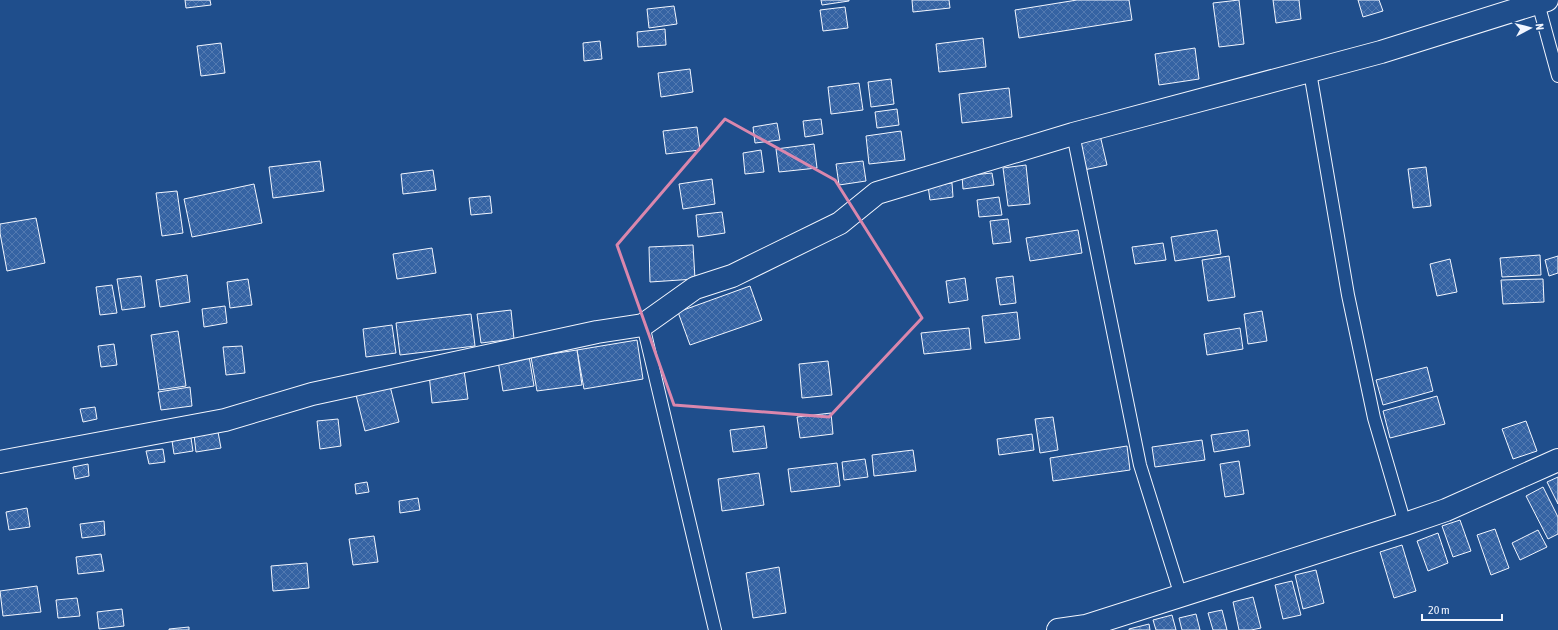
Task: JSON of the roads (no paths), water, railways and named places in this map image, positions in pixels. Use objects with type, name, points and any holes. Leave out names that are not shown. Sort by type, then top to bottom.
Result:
[{"type":"street","points":[[0,462],[225,420],[312,394],[597,332],[643,325],[695,288],[732,276],[840,223],[877,193],[1073,134],[1381,52],[1543,2]]},
{"type":"street","points":[[1058,630],[1086,626],[1405,524],[1446,510],[1558,460]]},
{"type":"lane","points":[[1543,2],[1558,76]]},
{"type":"lane","points":[[1310,72],[1348,295],[1374,418],[1405,524]]},
{"type":"lane","points":[[1073,134],[1140,465],[1181,596]]},
{"type":"lane","points":[[643,325],[714,630]]}]
